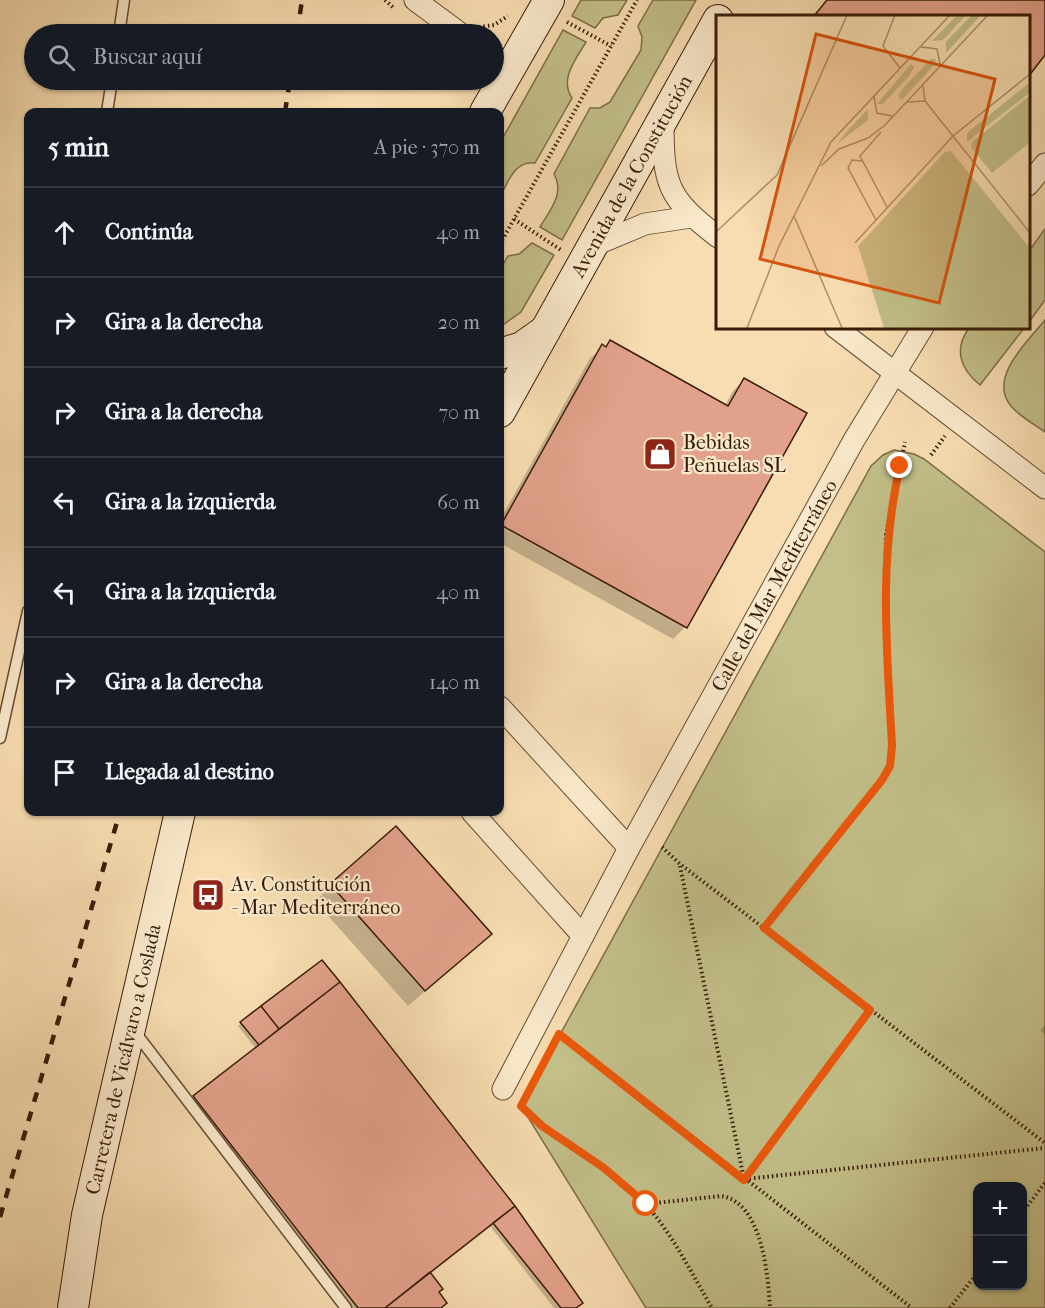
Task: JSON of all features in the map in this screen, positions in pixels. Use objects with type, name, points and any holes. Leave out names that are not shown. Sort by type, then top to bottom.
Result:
[{"type":"street","points":[[415,0],[458,24]]},
{"type":"street","points":[[504,59],[536,6]]},
{"type":"street","name":"Avenida de la Constitución","points":[[504,410],[585,255],[716,23]]},
{"type":"street","points":[[485,108],[492,90]]},
{"type":"street","points":[[663,118],[663,167],[668,183],[691,217],[716,236]]},
{"type":"street","points":[[1030,184],[1045,164]]},
{"type":"street","points":[[585,255],[645,224],[691,217]]},
{"type":"street","points":[[836,328],[1045,488]]},
{"type":"street","name":"Calle del Mar Mediterráneo","points":[[503,1089],[629,848],[894,372],[922,328]]},
{"type":"street","name":"Avenida de la Constitución","points":[[504,353],[522,347],[543,332]]},
{"type":"street","points":[[504,711],[629,848]]},
{"type":"street","name":"Carretera de Vicálvaro a Coslada","points":[[73,1308],[87,1215],[129,1024],[179,816]]},
{"type":"street","points":[[476,816],[583,936]]},
{"type":"lane","points":[[120,24],[124,0]]},
{"type":"lane","points":[[107,108],[110,90]]},
{"type":"lane","points":[[0,738],[24,629]]},
{"type":"lane","points":[[129,1024],[346,1308]]},
{"type":"path","points":[[504,237],[637,0]]},
{"type":"path","points":[[496,24],[536,6],[611,46]]},
{"type":"path","points":[[514,219],[585,255]]},
{"type":"path","points":[[764,928],[862,808],[890,766],[892,746],[885,603],[886,534],[905,442]]},
{"type":"path","points":[[662,847],[680,864],[1045,1143]]},
{"type":"path","points":[[680,864],[744,1180]]},
{"type":"path","points":[[744,1180],[870,1010]]},
{"type":"path","points":[[554,1045],[559,1034],[744,1180],[912,1308]]},
{"type":"path","points":[[526,1096],[521,1106],[542,1126],[604,1168],[646,1204],[712,1308]]},
{"type":"path","points":[[744,1180],[1045,1148]]},
{"type":"path","points":[[1027,1208],[1045,1183]]},
{"type":"path","points":[[646,1204],[721,1196],[730,1198],[743,1206],[758,1236],[770,1308]]},
{"type":"path","points":[[950,1308],[973,1278]]},
{"type":"shaded area","points":[[581,0],[627,0],[618,15],[603,18],[595,28],[572,16]]},
{"type":"shaded area","points":[[653,0],[696,0],[562,240],[540,227],[557,195],[557,181],[554,174],[590,108],[600,108],[610,102],[641,50],[642,37],[638,26]]},
{"type":"shaded area","points":[[563,30],[586,42],[568,76],[568,91],[572,98],[535,163],[528,163],[517,168],[504,189],[504,136]]},
{"type":"shaded area","points":[[1045,229],[1045,300],[1030,321],[1030,250]]},
{"type":"shaded area","points":[[532,243],[554,255],[521,312],[504,324],[504,263],[508,256],[519,254]]},
{"type":"shaded area","points":[[1045,320],[1045,432],[1022,417],[1011,406],[1005,395],[1004,384],[1013,360]]},
{"type":"shaded area","points":[[969,328],[1024,328],[980,385],[968,372],[961,358],[960,350]]},
{"type":"shaded area","points":[[894,450],[914,454],[924,459],[1045,552],[1045,1308],[646,1308],[521,1106],[871,466],[883,455]]},
{"type":"building","points":[[827,0],[1045,0],[1045,55],[1030,74],[1030,15],[815,15]]},
{"type":"building","points":[[610,340],[728,406],[744,378],[807,413],[687,628],[504,527],[504,520],[602,344],[606,347]]},
{"type":"building","points":[[396,826],[492,934],[425,991],[330,884]]},
{"type":"building","points":[[322,960],[340,982],[279,1029],[261,1006]]},
{"type":"building","points":[[340,982],[515,1206],[385,1308],[358,1308],[193,1096]]},
{"type":"building","points":[[261,1006],[279,1029],[259,1045],[240,1022]]},
{"type":"building","points":[[515,1206],[583,1303],[576,1308],[561,1308],[493,1223]]},
{"type":"building","points":[[430,1272],[443,1289],[439,1292],[447,1303],[441,1308],[385,1308]]},
{"type":"railway","points":[[298,24],[302,0]]},
{"type":"railway","points":[[286,108],[288,90]]},
{"type":"railway","points":[[0,1217],[119,816]]},
{"type":"place","name":"Bebidas Peñuelas SL","points":[[660,454]]},
{"type":"place","name":"Av. Constitución - Mar Mediterráneo","points":[[208,895]]},
{"type":"route","points":[[646,1204],[604,1168],[542,1126],[521,1106],[559,1034],[744,1180],[870,1010],[764,928],[862,808],[890,766],[892,746],[885,603],[886,534],[900,466]]}]
